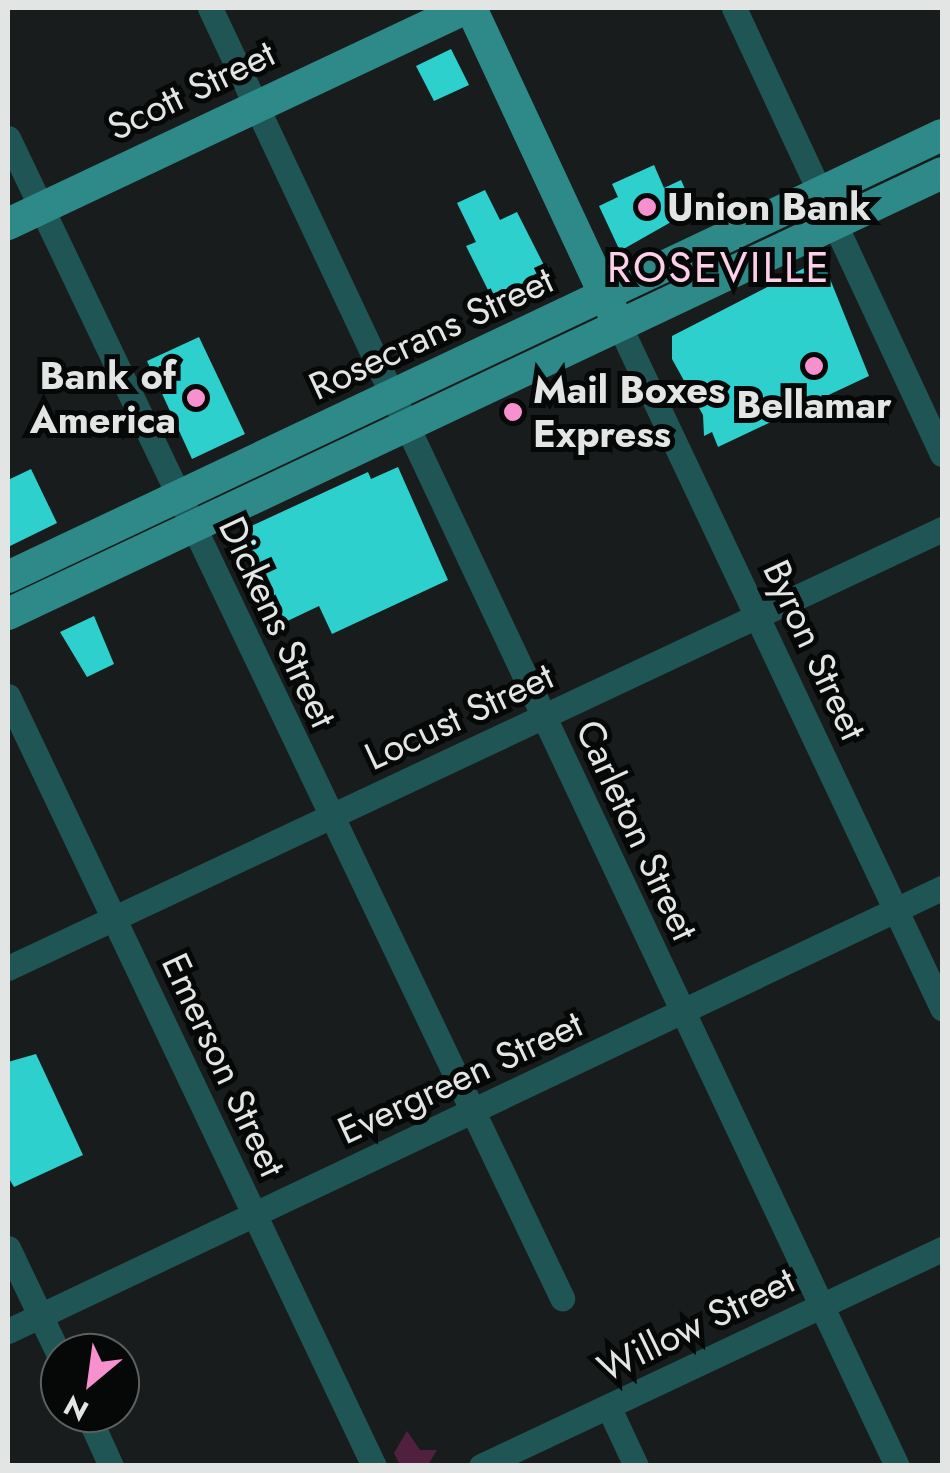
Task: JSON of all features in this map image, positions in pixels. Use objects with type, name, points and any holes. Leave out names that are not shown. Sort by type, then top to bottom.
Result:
[{"type":"main road","name":"Scott Street","points":[[8,224],[254,103],[468,8]]},
{"type":"main road","points":[[468,8],[612,311]]},
{"type":"main road","name":"Rosecrans Street","points":[[8,614],[406,426],[820,192],[942,136]]},
{"type":"main road","name":"Rosecrans Street","points":[[8,577],[391,395],[835,224],[942,172]]},
{"type":"street","name":"Carleton Street","points":[[210,8],[897,1466]]},
{"type":"street","points":[[734,8],[942,454]]},
{"type":"street","name":"Dickens Street","points":[[8,138],[469,1114],[562,1298]]},
{"type":"street","name":"Byron Street","points":[[612,311],[942,1008]]},
{"type":"street","name":"Locust Street","points":[[8,968],[942,530]]},
{"type":"street","name":"Emerson Street","points":[[8,696],[374,1466]]},
{"type":"street","name":"Evergreen Street","points":[[8,1331],[942,888]]},
{"type":"street","points":[[8,1248],[48,1333]]},
{"type":"street","name":"Willow Street","points":[[481,1466],[942,1249]]},
{"type":"street","points":[[609,1408],[636,1466]]},
{"type":"street","points":[[96,1433],[112,1466]]},
{"type":"shaded area","points":[[407,1431],[420,1450],[437,1450],[428,1465],[400,1465],[394,1453]]},
{"type":"building","points":[[451,49],[469,85],[434,101],[416,66]]},
{"type":"building","name":"Union Bank","points":[[654,165],[664,188],[681,180],[694,209],[620,251],[599,206],[618,197],[612,184]]},
{"type":"building","points":[[485,190],[500,220],[517,212],[554,285],[499,312],[466,246],[476,242],[457,203]]},
{"type":"building","name":"Bellamar","points":[[822,259],[869,376],[718,447],[712,432],[704,436],[703,415],[672,359],[672,336]]},
{"type":"building","name":"Bank of America","points":[[199,337],[245,434],[192,459],[147,361]]},
{"type":"building","points":[[398,467],[448,580],[332,634],[319,606],[279,625],[241,545],[253,540],[247,528],[368,472],[371,479]]},
{"type":"building","points":[[31,469],[57,523],[8,547],[8,480]]},
{"type":"building","points":[[94,616],[114,664],[87,677],[60,632]]},
{"type":"building","points":[[36,1054],[83,1155],[14,1187],[8,1177],[8,1062]]},
{"type":"place","name":"Union Bank","points":[[647,207]]},
{"type":"place","name":"Bellamar","points":[[814,366]]},
{"type":"place","name":"Bank of America","points":[[196,398]]},
{"type":"place","name":"Mail Boxes Express","points":[[513,412]]},
{"type":"district","name":"ROSEVILLE","points":[[719,268]]}]
